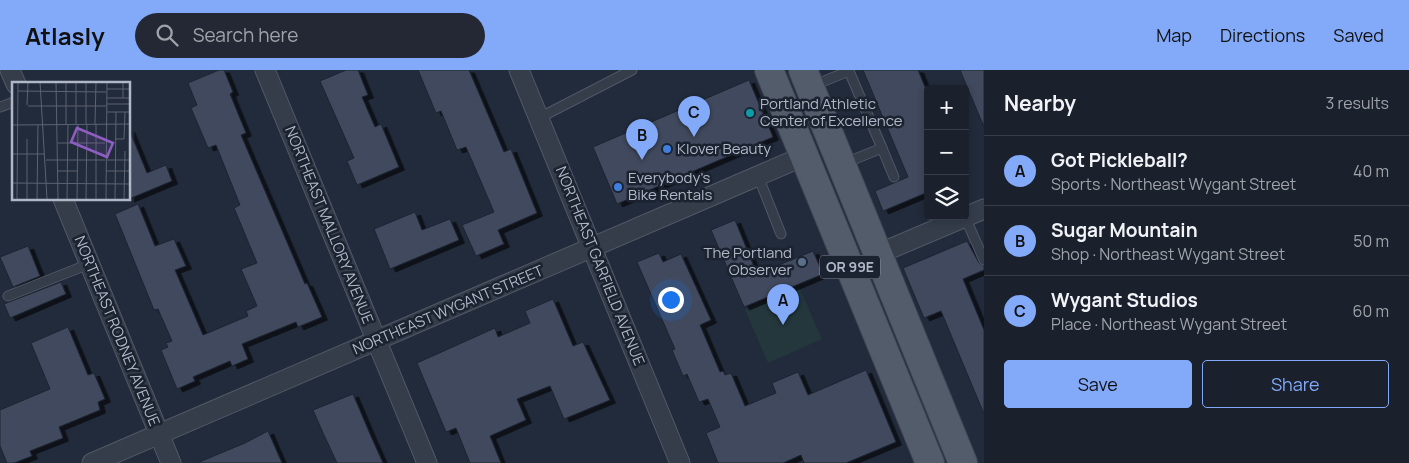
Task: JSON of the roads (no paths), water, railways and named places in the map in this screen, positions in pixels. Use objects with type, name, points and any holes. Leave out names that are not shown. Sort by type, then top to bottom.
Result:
[{"type":"main road","name":"OR 99E","points":[[769,70],[930,463]]},
{"type":"main road","name":"OR 99E","points":[[819,76],[841,165],[964,463]]},
{"type":"street","points":[[10,70],[15,82]]},
{"type":"street","name":"NORTHEAST MALLORY AVENUE","points":[[265,70],[427,463]]},
{"type":"street","name":"NORTHEAST GARFIELD AVENUE","points":[[519,70],[680,463]]},
{"type":"street","name":"NORTHEAST WYGANT STREET","points":[[92,463],[804,156]]},
{"type":"street","name":"NORTHEAST RODNEY AVENUE","points":[[63,200],[171,463]]},
{"type":"street","points":[[969,215],[984,209]]},
{"type":"street","points":[[878,254],[958,220]]},
{"type":"lane","points":[[539,118],[632,70]]},
{"type":"lane","points":[[819,76],[848,71],[894,177]]},
{"type":"lane","points":[[0,107],[12,103]]},
{"type":"lane","points":[[841,165],[882,148]]},
{"type":"lane","points":[[758,176],[781,234]]},
{"type":"lane","points":[[966,220],[984,260]]},
{"type":"lane","points":[[8,296],[89,264]]},
{"type":"place","name":"Portland Athletic Center of Excellence","points":[[750,113]]},
{"type":"place","name":"Wygant Studios","points":[[694,137]]},
{"type":"place","name":"Klover Beauty","points":[[667,149]]},
{"type":"place","name":"Sugar Mountain","points":[[642,160]]},
{"type":"place","name":"Everybody's Bike Rentals","points":[[618,187]]},
{"type":"place","name":"The Portland Observer","points":[[802,262]]},
{"type":"place","name":"Got Pickleball?","points":[[783,325]]}]
